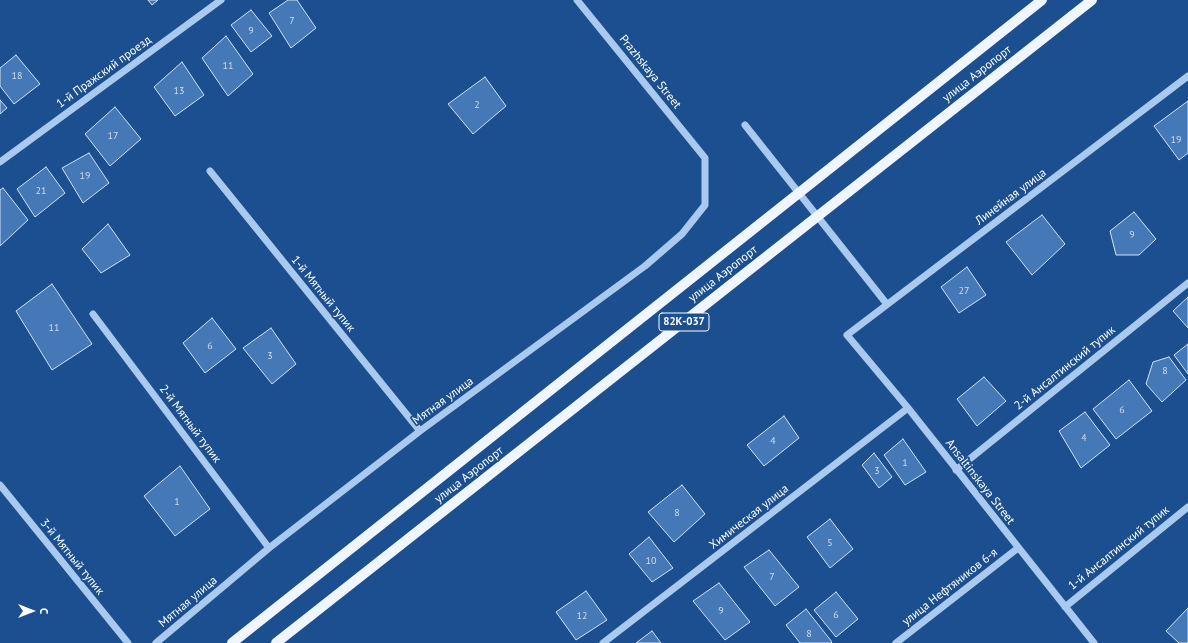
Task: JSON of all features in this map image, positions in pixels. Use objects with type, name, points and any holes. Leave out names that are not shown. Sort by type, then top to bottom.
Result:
[{"type":"main road","name":"улица Аэропорт","points":[[232,643],[1042,0]]},
{"type":"main road","name":"улица Аэропорт","points":[[276,643],[1092,0]]},
{"type":"street","name":"1-й Пражский проезд","points":[[0,162],[221,0]]},
{"type":"street","name":"Prazhskaya Street","points":[[577,0],[705,158]]},
{"type":"street","name":"Линейная улица","points":[[847,335],[1188,76]]},
{"type":"street","points":[[745,125],[886,303]]},
{"type":"street","name":"Мятная улица","points":[[156,643],[269,548],[420,431],[645,266],[682,234],[705,205],[705,158]]},
{"type":"street","name":"1-й Мятный тупик","points":[[210,172],[420,431]]},
{"type":"street","name":"2-й Ансалтинский тупик","points":[[956,470],[1188,283]]},
{"type":"street","name":"2-й Мятный тупик","points":[[93,314],[269,548]]},
{"type":"street","name":"Ansaltinskaya Street","points":[[847,335],[908,408],[1094,643]]},
{"type":"street","name":"Химическая улица","points":[[603,643],[908,408]]},
{"type":"street","name":"3-й Мятный тупик","points":[[0,485],[128,643]]},
{"type":"street","name":"1-й Ансалтинский тупик","points":[[1065,607],[1188,507]]},
{"type":"street","name":"улица Нефтяников 6-я","points":[[896,643],[1018,548]]},
{"type":"building","points":[[148,0],[158,0],[152,5]]},
{"type":"building","points":[[288,0],[297,0],[316,28],[291,48],[269,13]]},
{"type":"building","points":[[251,10],[272,36],[251,52],[231,25]]},
{"type":"building","points":[[226,36],[253,74],[228,96],[202,58]]},
{"type":"building","points":[[16,55],[40,84],[14,104],[0,86],[0,68]]},
{"type":"building","points":[[182,62],[204,95],[175,116],[154,87]]},
{"type":"building","points":[[485,77],[506,106],[473,134],[448,104]]},
{"type":"building","points":[[0,100],[7,108],[0,114]]},
{"type":"building","points":[[1188,101],[1188,153],[1179,160],[1154,126]]},
{"type":"building","points":[[115,107],[141,139],[110,166],[85,134]]},
{"type":"building","points":[[89,153],[109,183],[83,203],[62,168]]},
{"type":"building","points":[[46,167],[65,193],[35,217],[17,189]]},
{"type":"building","points":[[3,188],[28,220],[0,246],[0,190]]},
{"type":"building","points":[[1134,212],[1156,239],[1139,255],[1116,255],[1110,231]]},
{"type":"building","points":[[1042,215],[1065,244],[1032,275],[1006,242]]},
{"type":"building","points":[[108,224],[130,255],[101,273],[82,249]]},
{"type":"building","points":[[967,267],[986,295],[959,313],[941,287]]},
{"type":"building","points":[[52,284],[92,344],[52,370],[16,311]]},
{"type":"building","points":[[1188,297],[1188,328],[1173,311]]},
{"type":"building","points":[[212,318],[236,349],[205,373],[183,343]]},
{"type":"building","points":[[271,328],[296,364],[272,384],[243,348]]},
{"type":"building","points":[[1188,344],[1188,374],[1174,355]]},
{"type":"building","points":[[1169,357],[1186,380],[1162,402],[1146,384],[1153,362]]},
{"type":"building","points":[[984,377],[1006,401],[977,426],[957,399]]},
{"type":"building","points":[[1129,380],[1152,411],[1116,439],[1093,409]]},
{"type":"building","points":[[1085,412],[1110,445],[1081,468],[1059,431]]},
{"type":"building","points":[[784,416],[799,438],[764,466],[747,445]]},
{"type":"building","points":[[903,439],[926,472],[905,485],[884,455]]},
{"type":"building","points":[[874,453],[892,477],[879,488],[862,465]]},
{"type":"building","points":[[180,466],[210,509],[175,536],[144,496]]},
{"type":"building","points":[[682,485],[705,514],[674,542],[648,512]]},
{"type":"building","points":[[830,519],[853,549],[830,568],[807,537]]},
{"type":"building","points":[[649,537],[673,568],[652,582],[629,554]]},
{"type":"building","points":[[769,550],[799,587],[775,606],[744,567]]},
{"type":"building","points":[[719,583],[750,622],[725,640],[693,601]]},
{"type":"building","points":[[586,591],[607,620],[576,640],[556,612]]},
{"type":"building","points":[[836,592],[858,619],[836,637],[814,610]]},
{"type":"building","points":[[1188,608],[1188,643],[1179,643],[1166,631]]},
{"type":"building","points":[[806,609],[832,642],[831,643],[800,643],[786,625]]},
{"type":"building","points":[[652,631],[661,643],[636,643]]}]
